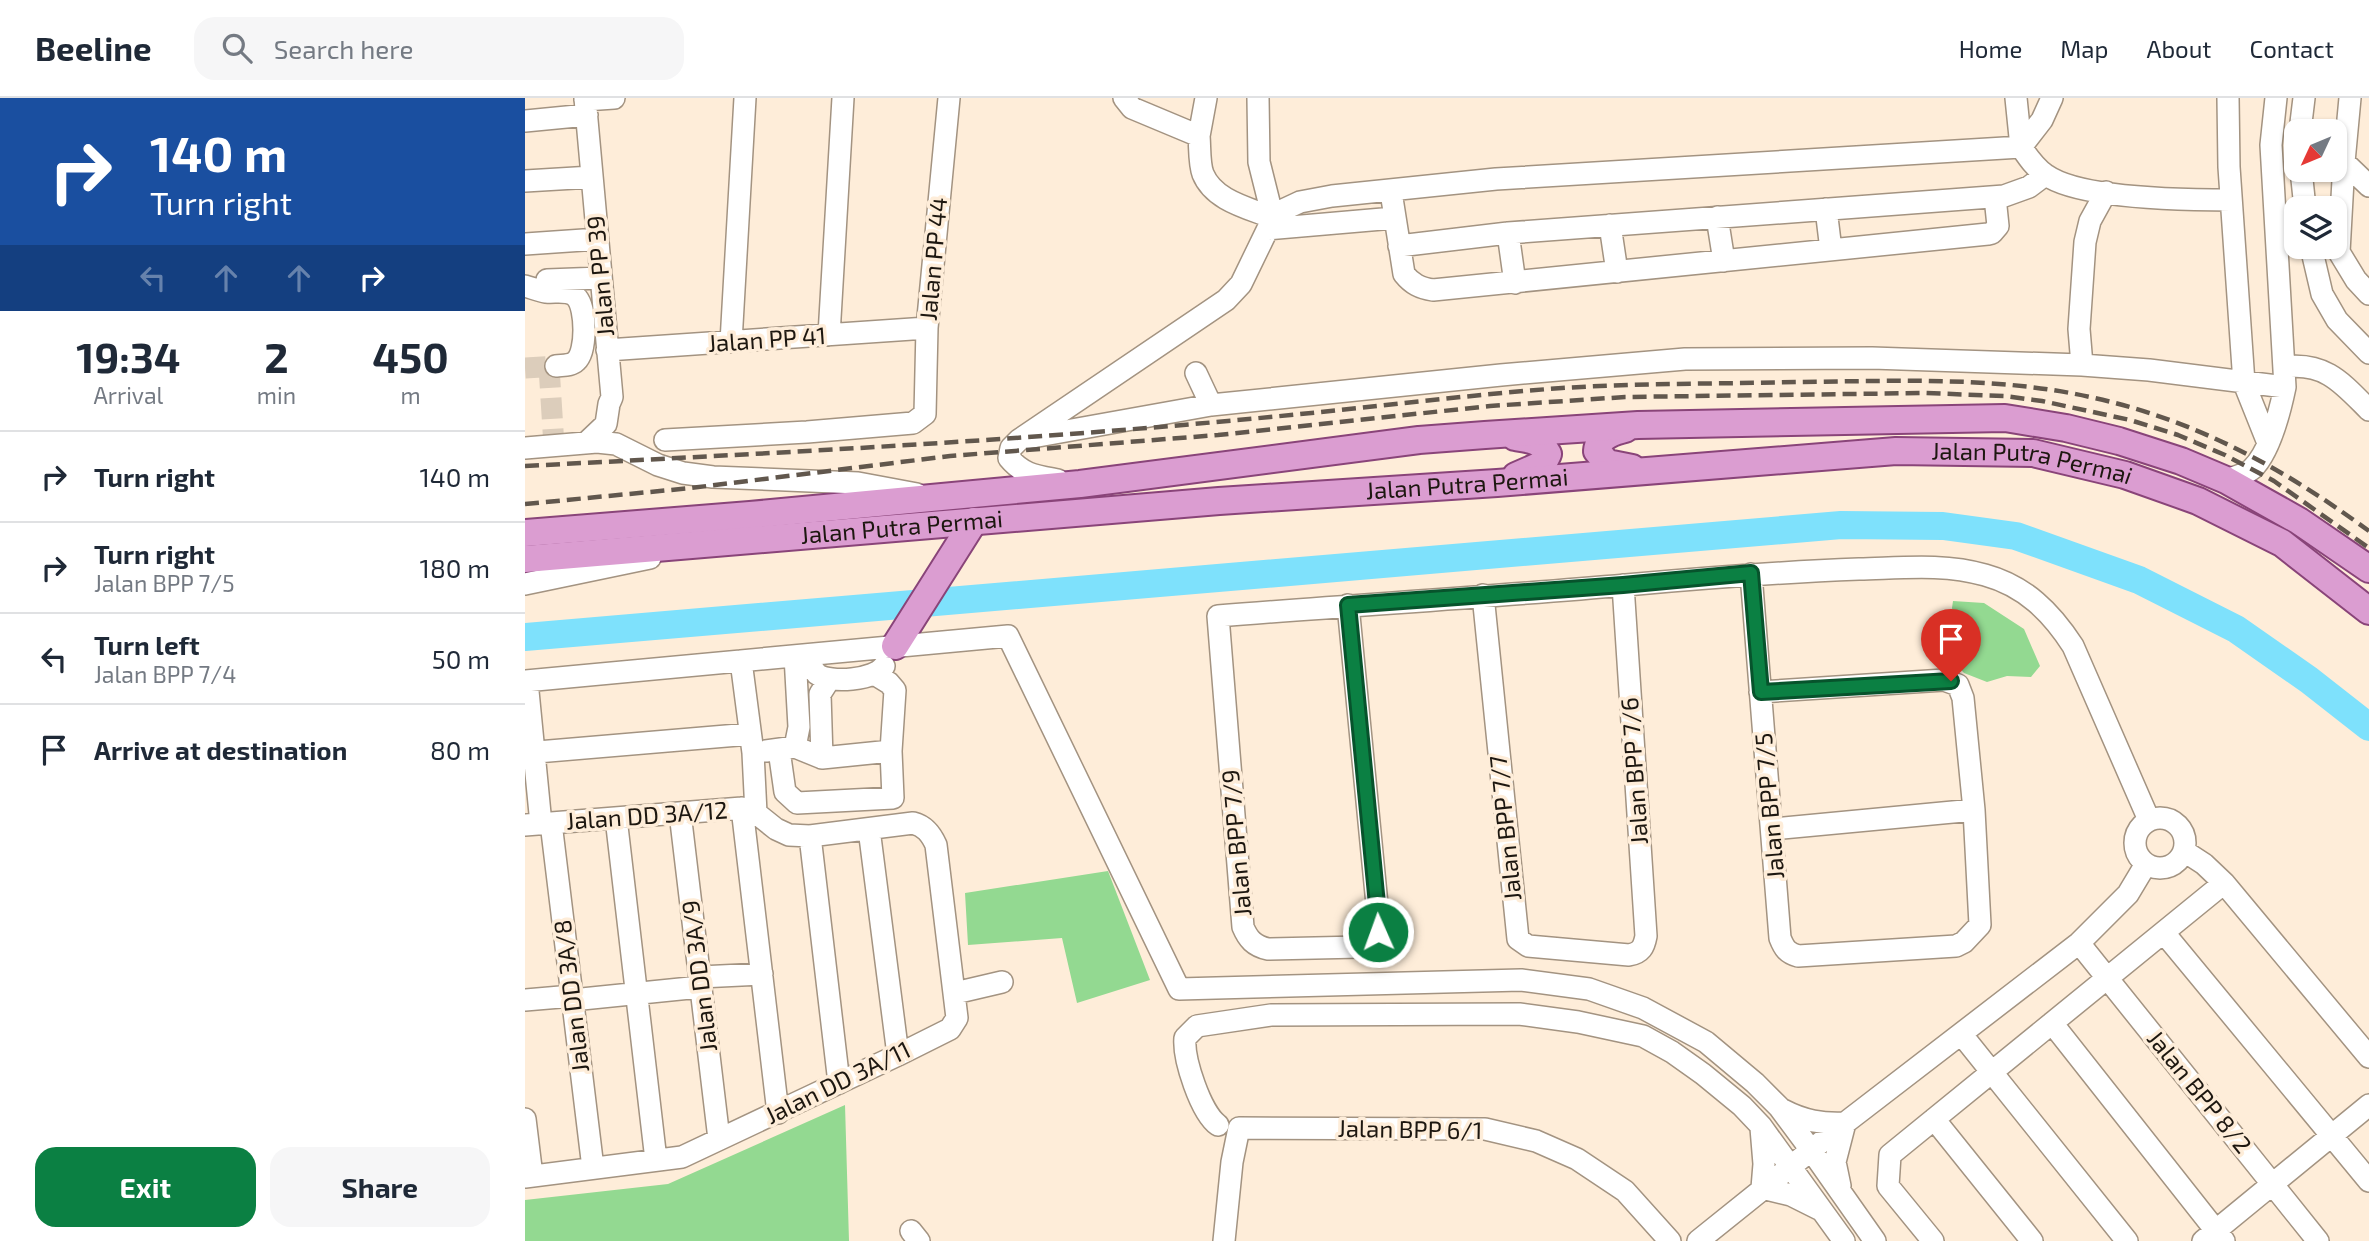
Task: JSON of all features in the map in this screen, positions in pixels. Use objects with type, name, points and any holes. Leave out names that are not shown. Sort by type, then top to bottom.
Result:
[{"type":"main road","name":"Jalan Putra Permai","points":[[525,533],[1080,484],[1419,440],[1638,425],[2005,418],[2066,428],[2119,441],[2181,461],[2226,480],[2299,521],[2369,569]]},
{"type":"main road","points":[[1638,425],[1601,439],[1597,451],[1607,463],[1655,471]]},
{"type":"main road","points":[[1485,435],[1530,439],[1541,444],[1548,454],[1543,464],[1534,470],[1497,483]]},
{"type":"main road","name":"Jalan Putra Permai","points":[[525,559],[1219,500],[1497,483],[1896,451],[2033,453],[2125,475],[2198,501],[2281,543],[2369,611]]},
{"type":"main road","points":[[896,641],[974,522]]},
{"type":"street","points":[[525,121],[614,98]]},
{"type":"street","points":[[731,342],[745,98]]},
{"type":"street","points":[[829,335],[843,98]]},
{"type":"street","name":"Jalan PP 44","points":[[665,440],[913,423],[922,418],[926,410],[927,328],[949,98]]},
{"type":"street","points":[[1124,98],[1132,108],[1199,136]]},
{"type":"street","points":[[1206,98],[1199,136],[1203,174],[1213,189],[1225,198],[1270,223],[1394,218]]},
{"type":"street","points":[[2016,98],[2021,147],[2045,175],[2080,187],[2106,192],[2178,201],[2231,200]]},
{"type":"street","points":[[1080,484],[1028,475],[1009,458],[1011,448],[1226,300],[1241,284],[1270,223],[1285,209],[1300,202],[1496,179],[2021,147],[2042,120],[2052,98]]},
{"type":"street","points":[[2228,98],[2231,200],[2244,383],[2268,443]]},
{"type":"street","points":[[2226,480],[2252,469],[2268,443],[2279,415],[2285,377],[2271,145],[2276,98]]},
{"type":"street","points":[[2301,119],[2304,98]]},
{"type":"street","points":[[2347,130],[2350,98]]},
{"type":"street","points":[[1251,100],[1270,223]]},
{"type":"street","name":"Jalan PP 39","points":[[586,104],[612,397],[608,404],[609,419],[586,443]]},
{"type":"street","points":[[2347,165],[2369,186]]},
{"type":"street","points":[[1399,246],[1508,233],[1995,197],[2016,193],[2045,175]]},
{"type":"street","points":[[525,181],[592,177]]},
{"type":"street","points":[[1391,192],[1404,274],[1421,288],[1433,290],[1992,233],[1996,230],[1998,221],[1995,197]]},
{"type":"street","points":[[2082,365],[2079,329],[2085,242],[2090,221],[2106,192]]},
{"type":"street","points":[[1826,209],[1831,250]]},
{"type":"street","points":[[1717,217],[1724,261]]},
{"type":"street","points":[[1609,225],[1618,272]]},
{"type":"street","points":[[1508,233],[1515,283]]},
{"type":"street","points":[[525,244],[598,239]]},
{"type":"street","points":[[2313,259],[2322,294],[2337,320],[2369,353]]},
{"type":"street","points":[[2343,259],[2356,281],[2369,293]]},
{"type":"street","points":[[525,280],[601,278]]},
{"type":"street","points":[[525,286],[544,292],[570,292],[578,298],[582,309],[585,346],[577,360],[569,365],[556,366]]},
{"type":"street","name":"Jalan PP 41","points":[[607,350],[927,328]]},
{"type":"street","points":[[1019,440],[1211,405],[1685,359],[1872,358],[2082,365],[2149,370],[2244,383],[2285,377],[2310,367],[2329,373],[2369,410]]},
{"type":"street","points":[[1196,373],[1211,405]]},
{"type":"street","points":[[612,397],[616,403],[620,429],[635,447],[658,465]]},
{"type":"street","points":[[525,448],[586,443],[616,444],[683,474],[858,483],[937,498]]},
{"type":"street","points":[[525,584],[731,542]]},
{"type":"street","points":[[1348,605],[1751,573],[1952,568],[1983,574],[2010,583],[2037,601],[2058,622],[2073,646],[2149,820]]},
{"type":"street","name":"Jalan BPP 7/5","points":[[1751,573],[1780,937],[1789,953],[1798,956],[1956,946],[1964,942],[1980,925],[1974,810]]},
{"type":"street","name":"Jalan BPP 7/6","points":[[1623,585],[1646,936],[1644,945],[1637,953]]},
{"type":"street","name":"Jalan BPP 7/7","points":[[1483,595],[1518,939],[1528,946],[1629,955],[1637,953]]},
{"type":"street","name":"Jalan BPP 7/9","points":[[1348,605],[1379,925],[1374,939],[1360,947],[1259,947],[1243,927],[1218,615],[1348,605]]},
{"type":"street","points":[[526,681],[800,655],[896,641],[1008,636],[1179,989],[1521,980],[1589,989],[1643,1008],[1706,1042],[1779,1107],[1875,1241]]},
{"type":"street","points":[[800,655],[815,673],[829,680],[876,675],[883,670],[896,641]]},
{"type":"street","points":[[800,655],[799,727],[787,748],[785,792],[797,803],[893,799],[891,751],[895,690],[876,675]]},
{"type":"street","points":[[741,661],[751,743],[749,811],[762,974],[778,1113]]},
{"type":"street","points":[[822,758],[820,694],[829,680]]},
{"type":"street","points":[[1761,692],[1944,680],[1958,685],[1963,698],[1974,810],[1772,829]]},
{"type":"street","name":"Jalan DD 3A/8","points":[[526,681],[530,752],[539,824],[572,998],[593,1168]]},
{"type":"street","points":[[530,752],[751,743],[787,748],[822,758],[891,751]]},
{"type":"street","name":"Jalan DD 3A/12","points":[[539,824],[680,813],[749,811],[789,835],[810,836],[913,823],[927,830]]},
{"type":"street","name":"Jalan DD 3A/9","points":[[680,813],[719,1139]]},
{"type":"street","points":[[616,818],[656,1160]]},
{"type":"street","points":[[2165,818],[2179,827],[2185,843],[2184,851],[2175,863],[2168,867],[2146,864],[2136,852],[2135,837],[2138,830],[2149,820],[2165,818]]},
{"type":"street","points":[[869,829],[898,1055]]},
{"type":"street","name":"Jalan DD 3A/11","points":[[528,1176],[682,1157],[898,1055],[954,1025],[957,1018],[955,993],[936,845],[927,830]]},
{"type":"street","points":[[810,836],[839,1083]]},
{"type":"street","points":[[2184,851],[2204,864],[2224,883],[2369,1057]]},
{"type":"street","points":[[1698,1241],[1845,1123],[2080,943],[2128,894],[2146,864]]},
{"type":"street","points":[[1933,1241],[1888,1186],[1890,1154],[2224,883]]},
{"type":"street","points":[[2164,933],[2369,1181]]},
{"type":"street","name":"Jalan BPP 8/2","points":[[2080,943],[2318,1241]]},
{"type":"street","points":[[525,1000],[637,993],[762,974]]},
{"type":"street","points":[[955,993],[1002,982]]},
{"type":"street","points":[[1224,1241],[1233,1162],[1228,1126],[1203,1105],[1185,1057],[1185,1038],[1196,1026],[1271,1015],[1519,1014],[1643,1035],[1672,1052],[1742,1106],[1761,1126],[1844,1241]]},
{"type":"street","points":[[2052,1023],[2215,1237],[2273,1184],[2369,1105]]},
{"type":"street","points":[[1962,1035],[2127,1241]]},
{"type":"street","points":[[1779,1107],[1802,1119],[1822,1124],[1845,1123]]},
{"type":"street","points":[[525,1119],[528,1176]]},
{"type":"street","points":[[1934,1119],[2032,1241]]},
{"type":"street","points":[[1844,1196],[1835,1162],[1845,1123]]},
{"type":"street","name":"Jalan BPP 6/1","points":[[1228,1126],[1485,1129],[1536,1140],[1577,1159],[1625,1191],[1670,1241]]},
{"type":"street","points":[[1761,1126],[1764,1164],[1762,1188]]},
{"type":"street","points":[[1762,1188],[1791,1195],[1822,1210]]},
{"type":"green space","points":[[1953,601],[1984,603],[2024,629],[2040,666],[2031,677],[2007,676],[1987,682],[1964,673],[1953,661]]},
{"type":"green space","points":[[1108,871],[1150,980],[1077,1003],[1062,938],[968,945],[965,893]]},
{"type":"green space","points":[[845,1105],[849,1241],[525,1241],[525,1200],[668,1184]]},
{"type":"waterway","points":[[525,637],[1841,525],[1943,526],[2016,536],[2139,580],[2236,629],[2309,680],[2369,727]]},
{"type":"tunnel","points":[[525,368],[556,366]]},
{"type":"tunnel","points":[[549,367],[554,446]]},
{"type":"railway","points":[[525,466],[1084,433],[1562,388],[1945,381],[2054,390],[2129,407],[2166,419],[2202,433],[2271,467],[2369,531]]},
{"type":"railway","points":[[525,504],[691,488],[950,456],[1218,435],[1490,406],[1625,397],[1925,393],[2004,396],[2042,401],[2130,420],[2178,435],[2225,455],[2274,481],[2369,548]]},
{"type":"route","points":[[1378,932],[1348,605],[1751,573],[1761,692],[1951,681]]}]
